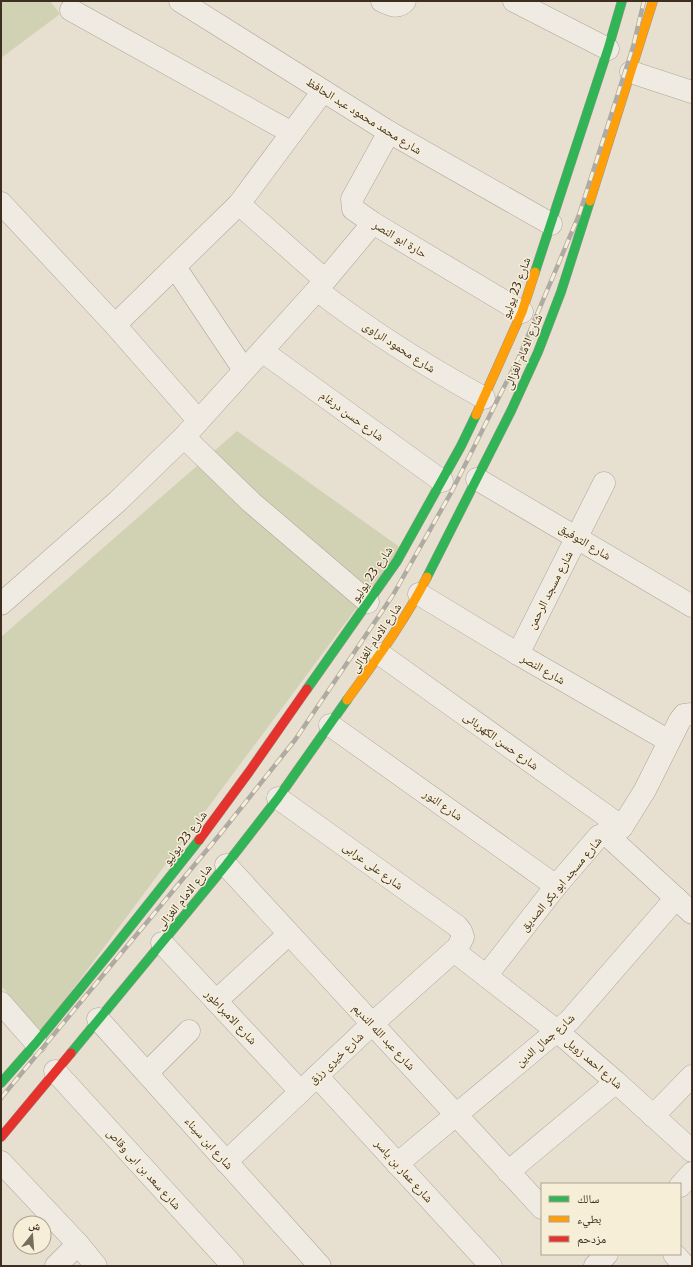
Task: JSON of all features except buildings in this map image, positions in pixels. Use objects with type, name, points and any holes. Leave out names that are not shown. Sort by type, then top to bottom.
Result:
[{"type":"street","name":"شارع محمد محمود عبد الحافظ","points":[[180,1],[389,132],[551,224]]},
{"type":"street","points":[[382,1],[389,5],[397,6],[401,5],[405,1]]},
{"type":"street","points":[[514,1],[608,50]]},
{"type":"street","name":"شارع 23 يوليو","points":[[1,1083],[36,1043],[188,855],[249,772],[396,561],[442,481],[484,398],[522,312],[608,50],[622,1]]},
{"type":"street","name":"شارع الامام الغزالى","points":[[1,1137],[226,865],[278,798],[380,654],[419,594],[514,404],[538,352],[561,292],[653,1]]},
{"type":"street","points":[[71,10],[292,133]]},
{"type":"street","points":[[631,72],[692,92]]},
{"type":"street","points":[[115,325],[239,204],[323,91]]},
{"type":"street","name":"حارة ابو النصر","points":[[389,132],[352,199],[353,209],[373,223],[522,312]]},
{"type":"street","points":[[1,203],[115,325],[198,420]]},
{"type":"street","name":"شارع محمود الراوى","points":[[239,204],[321,285],[346,312],[406,352],[484,398]]},
{"type":"street","points":[[1,604],[118,502],[184,437],[321,285],[373,223]]},
{"type":"street","points":[[175,267],[244,370]]},
{"type":"street","name":"شارع حسن درغام","points":[[262,350],[442,481]]},
{"type":"street","points":[[184,437],[252,502],[368,602]]},
{"type":"street","name":"شارع التوفيق","points":[[477,479],[692,606]]},
{"type":"street","name":"شارع مسجد الرحمن","points":[[518,654],[604,483]]},
{"type":"street","name":"شارع النصر","points":[[419,594],[518,654],[669,741]]},
{"type":"street","name":"شارع حسن الكهربائى","points":[[380,654],[613,830],[676,898],[692,913]]},
{"type":"street","name":"شارع مسجد ابو بكر الصديق","points":[[486,976],[556,886],[599,836],[613,830],[645,790],[680,720],[688,715]]},
{"type":"street","name":"شارع النور","points":[[330,725],[556,886]]},
{"type":"street","name":"شارع على عرابى","points":[[278,798],[457,926],[461,931],[458,944]]},
{"type":"street","name":"شارع عبد الله النديم","points":[[226,865],[541,1207]]},
{"type":"street","name":"شارع جمال الدين","points":[[398,1164],[570,1020],[676,898]]},
{"type":"street","points":[[216,1001],[289,934]]},
{"type":"street","name":"شارع الامبراطور","points":[[162,943],[300,1091]]},
{"type":"street","name":"شارع احمد زويل","points":[[458,944],[486,976],[557,1031],[692,1151]]},
{"type":"street","name":"شارع خيرى رزق","points":[[226,1162],[458,944]]},
{"type":"street","points":[[1,1002],[36,1043]]},
{"type":"street","name":"شارع ابن سيناء","points":[[98,1019],[320,1266]]},
{"type":"street","points":[[147,1073],[189,1031]]},
{"type":"street","name":"شارع سعد بن ابى وقاص","points":[[55,1071],[233,1266]]},
{"type":"street","name":"شارع عمار بن ياسر","points":[[317,1076],[491,1266]]},
{"type":"street","points":[[653,1116],[692,1076]]},
{"type":"street","points":[[508,1172],[616,1082]]},
{"type":"street","points":[[1,1162],[78,1244],[96,1266]]},
{"type":"street","points":[[56,1266],[78,1244]]},
{"type":"street","points":[[585,1255],[595,1266],[607,1255]]},
{"type":"street","points":[[675,1255],[685,1266]]},
{"type":"green space","points":[[1,1],[50,1],[60,14],[1,58]]},
{"type":"green space","points":[[237,431],[401,548],[41,1032],[1,986],[1,637]]},
{"type":"railway","points":[[1,1098],[221,833],[295,740],[393,595],[452,491],[519,357],[579,215],[633,47],[644,1]]},
{"type":"traffic: fast","points":[[535,272],[608,49],[622,1]]},
{"type":"traffic: fast","points":[[427,577],[511,411],[538,352],[561,292],[590,201]]},
{"type":"traffic: fast","points":[[307,689],[397,561],[461,446],[476,415]]},
{"type":"traffic: fast","points":[[71,1053],[226,865],[278,798],[347,700]]},
{"type":"traffic: fast","points":[[1,1083],[36,1043],[111,951],[199,840]]},
{"type":"traffic: slow","points":[[590,201],[653,1]]},
{"type":"traffic: slow","points":[[476,415],[522,312],[535,272]]},
{"type":"traffic: slow","points":[[347,700],[379,656],[427,577]]},
{"type":"traffic: jam","points":[[199,840],[307,689]]},
{"type":"traffic: jam","points":[[1,1137],[71,1053]]}]
